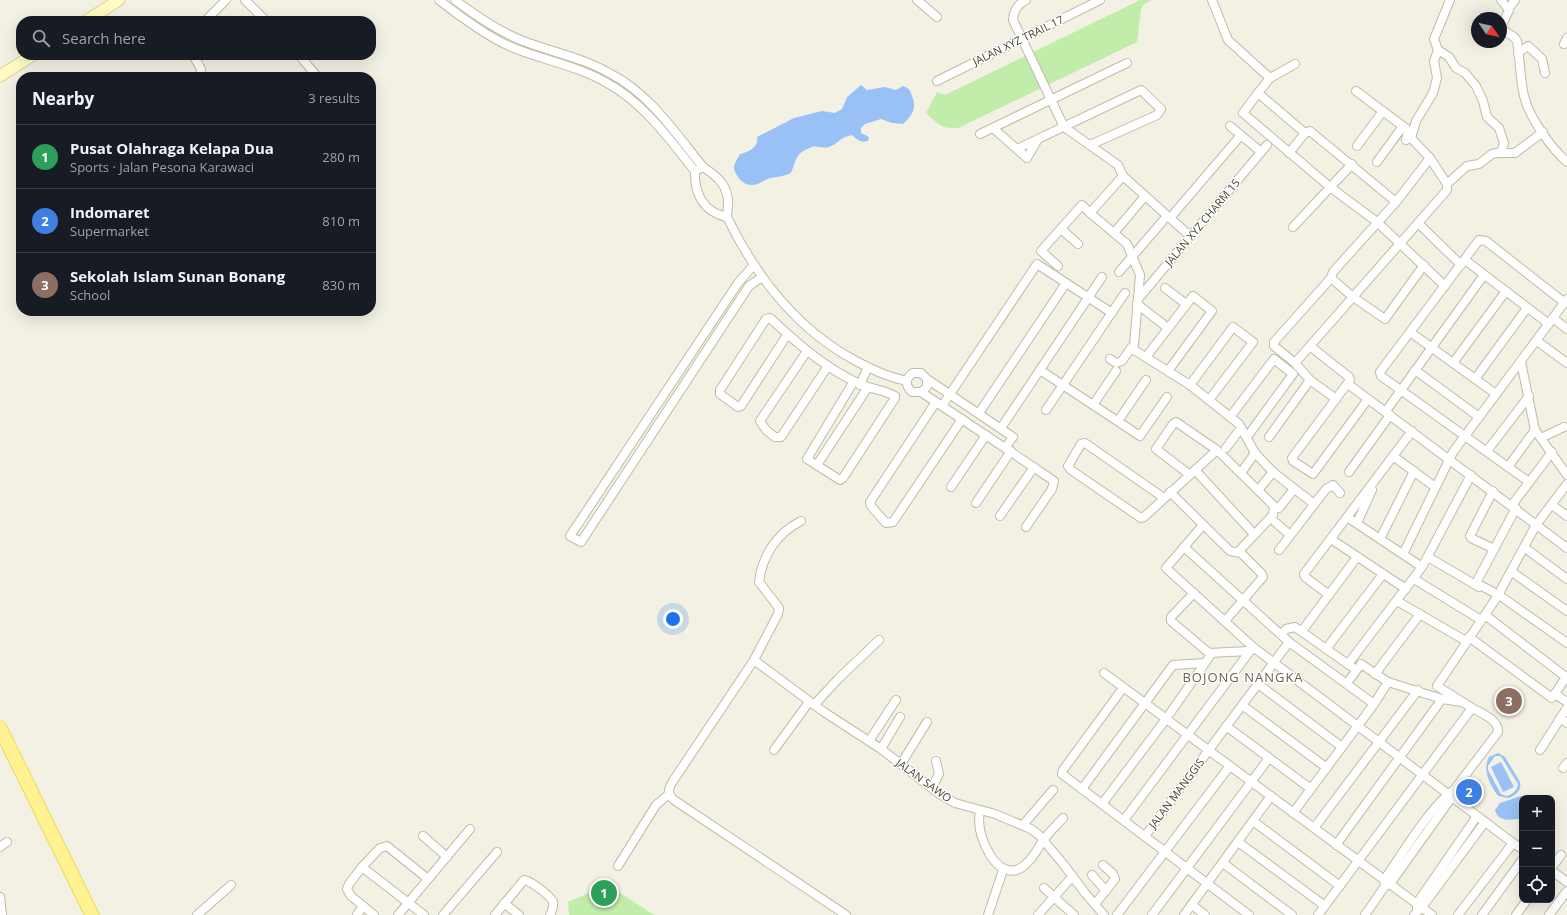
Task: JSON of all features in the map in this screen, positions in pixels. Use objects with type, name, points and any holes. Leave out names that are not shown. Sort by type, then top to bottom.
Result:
[{"type":"main road","points":[[0,728],[92,915]]},
{"type":"street","points":[[94,16],[119,0]]},
{"type":"street","points":[[210,16],[226,0]]},
{"type":"street","points":[[245,0],[261,16]]},
{"type":"street","points":[[439,0],[473,25],[517,50],[588,74],[613,86],[630,98],[652,119],[695,171],[694,182],[699,198],[705,206],[714,213],[727,217]]},
{"type":"street","points":[[455,0],[478,18],[522,40],[592,64],[613,74],[637,92],[658,112],[703,167],[716,175],[726,188],[728,196],[727,217],[753,266],[798,320],[815,335],[836,350],[868,367],[896,379],[907,380]]},
{"type":"street","points":[[917,0],[937,17]]},
{"type":"street","points":[[1026,0],[1019,3],[1014,12],[1013,20],[1064,127],[1118,165],[1122,176],[1190,236]]},
{"type":"street","name":"JALAN XYZ TRAIL 17","points":[[937,80],[1100,0]]},
{"type":"street","points":[[1212,0],[1228,40],[1270,78]]},
{"type":"street","points":[[1422,151],[1411,138],[1416,121],[1433,93],[1437,78],[1434,61],[1438,50],[1434,38],[1450,0]]},
{"type":"street","points":[[1501,0],[1509,8]]},
{"type":"street","points":[[1507,13],[1515,0]]},
{"type":"street","points":[[1507,32],[1520,39],[1542,59],[1545,73]]},
{"type":"street","points":[[1514,37],[1516,41],[1526,101],[1553,149],[1567,162]]},
{"type":"street","points":[[1518,53],[1528,46]]},
{"type":"street","points":[[1438,50],[1449,57],[1456,68],[1465,74],[1476,86],[1484,101],[1487,117],[1499,128],[1504,142],[1501,153]]},
{"type":"street","points":[[0,76],[25,60]]},
{"type":"street","points":[[196,60],[202,69],[201,72]]},
{"type":"street","points":[[303,60],[314,72]]},
{"type":"street","points":[[980,134],[1127,63]]},
{"type":"street","points":[[1294,64],[1270,78],[1244,110],[1244,115],[1330,187],[1377,222],[1445,286]]},
{"type":"street","points":[[1017,149],[1141,90],[1162,109],[1157,115],[1090,145]]},
{"type":"street","points":[[1356,91],[1408,130],[1406,140]]},
{"type":"street","points":[[1258,93],[1305,133]]},
{"type":"street","points":[[1357,146],[1383,111]]},
{"type":"street","points":[[1230,126],[1261,152]]},
{"type":"street","points":[[1377,162],[1403,126]]},
{"type":"street","points":[[993,128],[1027,158],[1038,139]]},
{"type":"street","points":[[1289,153],[1305,133],[1310,131],[1352,164],[1396,202]]},
{"type":"street","points":[[1447,184],[1467,166],[1479,164],[1492,154],[1515,152],[1543,132]]},
{"type":"street","points":[[1296,363],[1447,190],[1447,184],[1430,158],[1397,134]]},
{"type":"street","points":[[1119,272],[1241,135]]},
{"type":"street","name":"JALAN XYZ CHARM 15","points":[[1138,302],[1190,236],[1267,145]]},
{"type":"street","points":[[1336,400],[1310,380],[1296,363],[1274,346],[1274,342],[1331,278],[1333,272],[1396,202],[1430,158]]},
{"type":"street","points":[[1294,227],[1352,164]]},
{"type":"street","points":[[695,171],[703,167]]},
{"type":"street","points":[[1090,213],[1122,176]]},
{"type":"street","points":[[1114,233],[1145,196]]},
{"type":"street","points":[[1058,266],[1041,251],[1082,205],[1127,244],[1140,275],[1134,345],[1122,361],[1116,363],[1110,359]]},
{"type":"street","points":[[1418,223],[1463,262],[1484,275],[1527,308],[1567,329]]},
{"type":"street","points":[[1061,229],[1078,244]]},
{"type":"street","points":[[1403,554],[1448,460],[1464,436],[1566,301],[1484,239],[1479,240],[1380,372],[1382,376],[1402,389],[1464,436],[1529,482]]},
{"type":"street","points":[[962,419],[893,522],[886,523],[871,506],[870,502],[939,404],[950,394],[1036,264],[1112,313]]},
{"type":"street","points":[[1331,278],[1353,297],[1386,318],[1424,265]]},
{"type":"street","points":[[753,266],[738,284],[570,536],[581,542],[747,289],[762,277]]},
{"type":"street","points":[[1349,472],[1415,370],[1484,275]]},
{"type":"street","points":[[1001,428],[1102,277]]},
{"type":"street","points":[[979,413],[1066,282]]},
{"type":"street","points":[[738,284],[747,289]]},
{"type":"street","points":[[1165,288],[1186,304]]},
{"type":"street","points":[[1453,363],[1506,291]]},
{"type":"street","points":[[1046,410],[1125,293]]},
{"type":"street","points":[[1146,357],[1193,296],[1212,311],[1168,371]]},
{"type":"street","points":[[1138,302],[1168,328]]},
{"type":"street","points":[[1475,379],[1527,308]]},
{"type":"street","points":[[787,335],[741,406],[738,407],[723,398],[720,390],[766,319],[770,318],[787,335],[828,366],[861,384],[893,395],[895,398],[842,480],[807,459],[807,456],[861,384]]},
{"type":"street","points":[[1190,385],[1233,327],[1253,342],[1209,400]]},
{"type":"street","points":[[1410,332],[1496,394]]},
{"type":"street","points":[[1537,341],[1567,363]]},
{"type":"street","points":[[1310,346],[1350,377],[1350,380],[1292,458],[1293,461],[1311,474],[1368,399]]},
{"type":"street","points":[[1131,348],[1190,385],[1230,417],[1241,428],[1255,453],[1273,472],[1314,504]]},
{"type":"street","points":[[807,351],[760,421],[766,430],[775,437],[781,437],[828,366]]},
{"type":"street","points":[[1230,417],[1274,359],[1293,374],[1247,437]]},
{"type":"street","points":[[1521,362],[1535,430],[1567,474]]},
{"type":"street","points":[[817,465],[861,384],[868,367]]},
{"type":"street","points":[[1040,370],[1141,436],[1167,397]]},
{"type":"street","points":[[1415,370],[1479,417]]},
{"type":"street","points":[[1093,405],[1116,371]]},
{"type":"street","points":[[927,379],[927,387],[921,392],[916,393],[910,391],[907,386],[907,380],[910,375],[916,372],[923,374],[927,379],[1013,436],[1008,449],[976,503]]},
{"type":"street","points":[[1118,421],[1146,380]]},
{"type":"street","points":[[1269,437],[1310,380]]},
{"type":"street","points":[[1348,384],[1412,431],[1448,460],[1514,506],[1536,525],[1567,548]]},
{"type":"street","points":[[921,392],[1052,479],[1054,484],[1026,527]]},
{"type":"street","points":[[1487,451],[1529,396]]},
{"type":"street","points":[[1238,552],[1273,515],[1275,512],[1274,506],[1217,450],[1181,424],[1176,422],[1173,424],[1156,450],[1192,472],[1254,534]]},
{"type":"street","points":[[1541,438],[1564,427]]},
{"type":"street","points":[[1226,448],[1241,428]]},
{"type":"street","points":[[1508,467],[1535,430]]},
{"type":"street","points":[[1329,595],[1304,576],[1412,431]]},
{"type":"street","points":[[951,487],[986,435]]},
{"type":"street","points":[[1217,450],[1192,472],[1167,495],[1141,518],[1071,470],[1068,466],[1081,444],[1085,443],[1167,495],[1230,550],[1244,555],[1263,577],[1225,621]]},
{"type":"street","points":[[1552,452],[1529,482],[1514,506],[1476,583],[1498,596],[1567,643]]},
{"type":"street","points":[[1243,470],[1255,453]]},
{"type":"street","points":[[1393,456],[1435,486]]},
{"type":"street","points":[[1000,516],[1034,466]]},
{"type":"street","points":[[1380,539],[1414,471]]},
{"type":"street","points":[[1259,489],[1273,472]]},
{"type":"street","points":[[1357,523],[1380,474]]},
{"type":"street","points":[[1348,664],[1406,590],[1422,567],[1471,475]]},
{"type":"street","points":[[1434,696],[1437,686],[1498,596],[1536,525],[1567,484]]},
{"type":"street","points":[[1279,550],[1326,489],[1332,485],[1340,493]]},
{"type":"street","points":[[1279,508],[1294,489]]},
{"type":"street","points":[[1493,491],[1470,536],[1471,538],[1494,549]]},
{"type":"street","points":[[1552,505],[1567,516]]},
{"type":"street","points":[[1347,517],[1422,567]]},
{"type":"street","points":[[801,521],[779,537],[764,561],[759,582],[778,608],[778,614],[754,660],[668,788],[669,794],[674,800],[846,915]]},
{"type":"street","points":[[1275,522],[1290,535]]},
{"type":"street","points":[[1203,525],[1166,568],[1225,621],[1251,649],[1274,663],[1421,774],[1451,793],[1477,816],[1519,847]]},
{"type":"street","points":[[1331,538],[1406,590]]},
{"type":"street","points":[[1184,548],[1289,642],[1374,704]]},
{"type":"street","points":[[1525,548],[1567,579]]},
{"type":"street","points":[[1302,631],[1357,557]]},
{"type":"street","points":[[1428,557],[1498,596]]},
{"type":"street","points":[[1512,572],[1567,611]]},
{"type":"street","points":[[1326,649],[1383,574]]},
{"type":"street","points":[[1397,601],[1468,639],[1552,698],[1567,677],[1483,618],[1414,579]]},
{"type":"street","points":[[1194,593],[1170,619],[1209,653],[1251,649]]},
{"type":"street","points":[[1375,674],[1420,614]]},
{"type":"street","points":[[1281,635],[1290,627],[1295,627],[1356,670]]},
{"type":"street","points":[[774,750],[812,704],[879,640]]},
{"type":"street","name":"JALAN MANGGIS","points":[[1145,836],[1289,642]]},
{"type":"street","points":[[1124,820],[1251,649]]},
{"type":"street","points":[[1102,804],[1166,719],[1212,653]]},
{"type":"street","name":"JALAN SAWO","points":[[754,660],[812,704],[881,749],[932,788],[955,803],[1023,825],[1038,835],[1104,915]]},
{"type":"street","points":[[1082,788],[1173,665],[1205,663]]},
{"type":"street","points":[[1347,683],[1362,664],[1388,682],[1418,690],[1442,699],[1469,705]]},
{"type":"street","points":[[1104,673],[1358,861],[1417,909],[1432,915]]},
{"type":"street","points":[[1293,813],[1374,704],[1388,682]]},
{"type":"street","points":[[1258,684],[1342,747]]},
{"type":"street","points":[[1365,915],[1409,850],[1498,732],[1499,728],[1494,721],[1437,686]]},
{"type":"street","points":[[1123,688],[1063,770],[1064,776],[1082,788],[1249,915]]},
{"type":"street","points":[[1314,828],[1418,690]]},
{"type":"street","points":[[1555,694],[1567,702]]},
{"type":"street","points":[[1336,845],[1442,699]]},
{"type":"street","points":[[869,741],[896,700]]},
{"type":"street","points":[[1242,705],[1327,768]]},
{"type":"street","points":[[1318,915],[1421,774],[1469,705]]},
{"type":"street","points":[[1540,750],[1564,721],[1567,708]]},
{"type":"street","points":[[881,749],[900,717]]},
{"type":"street","points":[[901,764],[927,722]]},
{"type":"street","points":[[1226,726],[1311,789]]},
{"type":"street","points":[[1152,915],[1269,758]]},
{"type":"street","points":[[932,788],[939,774],[936,761]]},
{"type":"street","points":[[1117,915],[1166,852],[1229,766]]},
{"type":"street","points":[[1023,825],[1053,790]]},
{"type":"street","points":[[618,866],[656,805],[669,794]]},
{"type":"street","points":[[1184,915],[1271,796]]},
{"type":"street","points":[[980,811],[978,822],[980,833],[989,853],[1003,870]]},
{"type":"street","points":[[1417,909],[1477,816]]},
{"type":"street","points":[[1003,870],[1015,870],[1026,864],[1063,818]]},
{"type":"street","points":[[1253,821],[1340,886]]},
{"type":"street","points":[[1417,909],[1485,822]]},
{"type":"street","points":[[398,915],[470,829]]},
{"type":"street","points":[[423,836],[447,857]]},
{"type":"street","points":[[1238,842],[1325,906]]},
{"type":"street","points":[[1458,915],[1512,843]]},
{"type":"street","points":[[374,915],[350,896],[347,889],[362,867],[380,848],[387,846],[428,879]]},
{"type":"street","points":[[443,915],[496,852]]},
{"type":"street","points":[[1555,863],[1561,855]]},
{"type":"street","points":[[1223,863],[1292,915]]},
{"type":"street","points":[[1482,915],[1519,864]]},
{"type":"street","points":[[1095,904],[1115,879],[1113,874],[1103,865]]},
{"type":"street","points":[[362,867],[424,915]]},
{"type":"street","points":[[988,915],[1003,870]]},
{"type":"street","points":[[1555,873],[1567,882]]},
{"type":"street","points":[[1092,875],[1106,891]]},
{"type":"street","points":[[1038,915],[1072,877]]},
{"type":"street","points":[[495,915],[519,884],[527,880],[551,898],[553,905],[550,915]]},
{"type":"street","points":[[197,915],[231,885]]},
{"type":"street","points":[[1044,888],[1074,915]]},
{"type":"street","points":[[1549,915],[1567,891]]},
{"type":"street","points":[[0,897],[2,915]]},
{"type":"street","points":[[504,903],[519,915]]},
{"type":"street","points":[[1516,915],[1525,903]]},
{"type":"street","points":[[1192,905],[1205,915]]},
{"type":"street","points":[[357,915],[363,906]]},
{"type":"green space","points":[[1140,0],[1152,0],[1143,5],[1141,10],[1137,42],[958,128],[944,127],[933,120],[926,113],[937,92],[945,95]]},
{"type":"green space","points":[[608,885],[654,915],[569,915],[568,902]]},
{"type":"water","points":[[861,85],[867,90],[885,87],[896,90],[903,86],[909,89],[914,104],[911,116],[903,124],[892,123],[881,119],[865,124],[861,128],[861,133],[869,137],[868,141],[865,142],[858,140],[852,135],[841,139],[831,146],[814,146],[800,153],[791,173],[770,178],[753,185],[747,185],[738,176],[734,168],[736,161],[740,154],[747,152],[755,146],[757,137],[794,118],[822,111],[835,113],[842,109],[847,97]]},
{"type":"water","points":[[1498,753],[1505,757],[1520,782],[1518,792],[1509,798],[1498,796],[1490,782],[1486,767],[1489,757]],"holes":[[[1495,756],[1500,756],[1518,784],[1517,789],[1510,795],[1506,796],[1501,794],[1488,770],[1488,766]]]},
{"type":"water","points":[[1501,762],[1514,787],[1503,792],[1491,767]]},
{"type":"water","points":[[1519,797],[1519,819],[1511,820],[1499,817],[1495,810],[1500,803]]},
{"type":"place","name":"Sekolah Islam Sunan Bonang","points":[[1509,701]]},
{"type":"place","name":"Indomaret","points":[[1469,792]]},
{"type":"place","name":"Pusat Olahraga Kelapa Dua","points":[[604,893]]},
{"type":"district","name":"BOJONG NANGKA","points":[[1243,677]]}]
